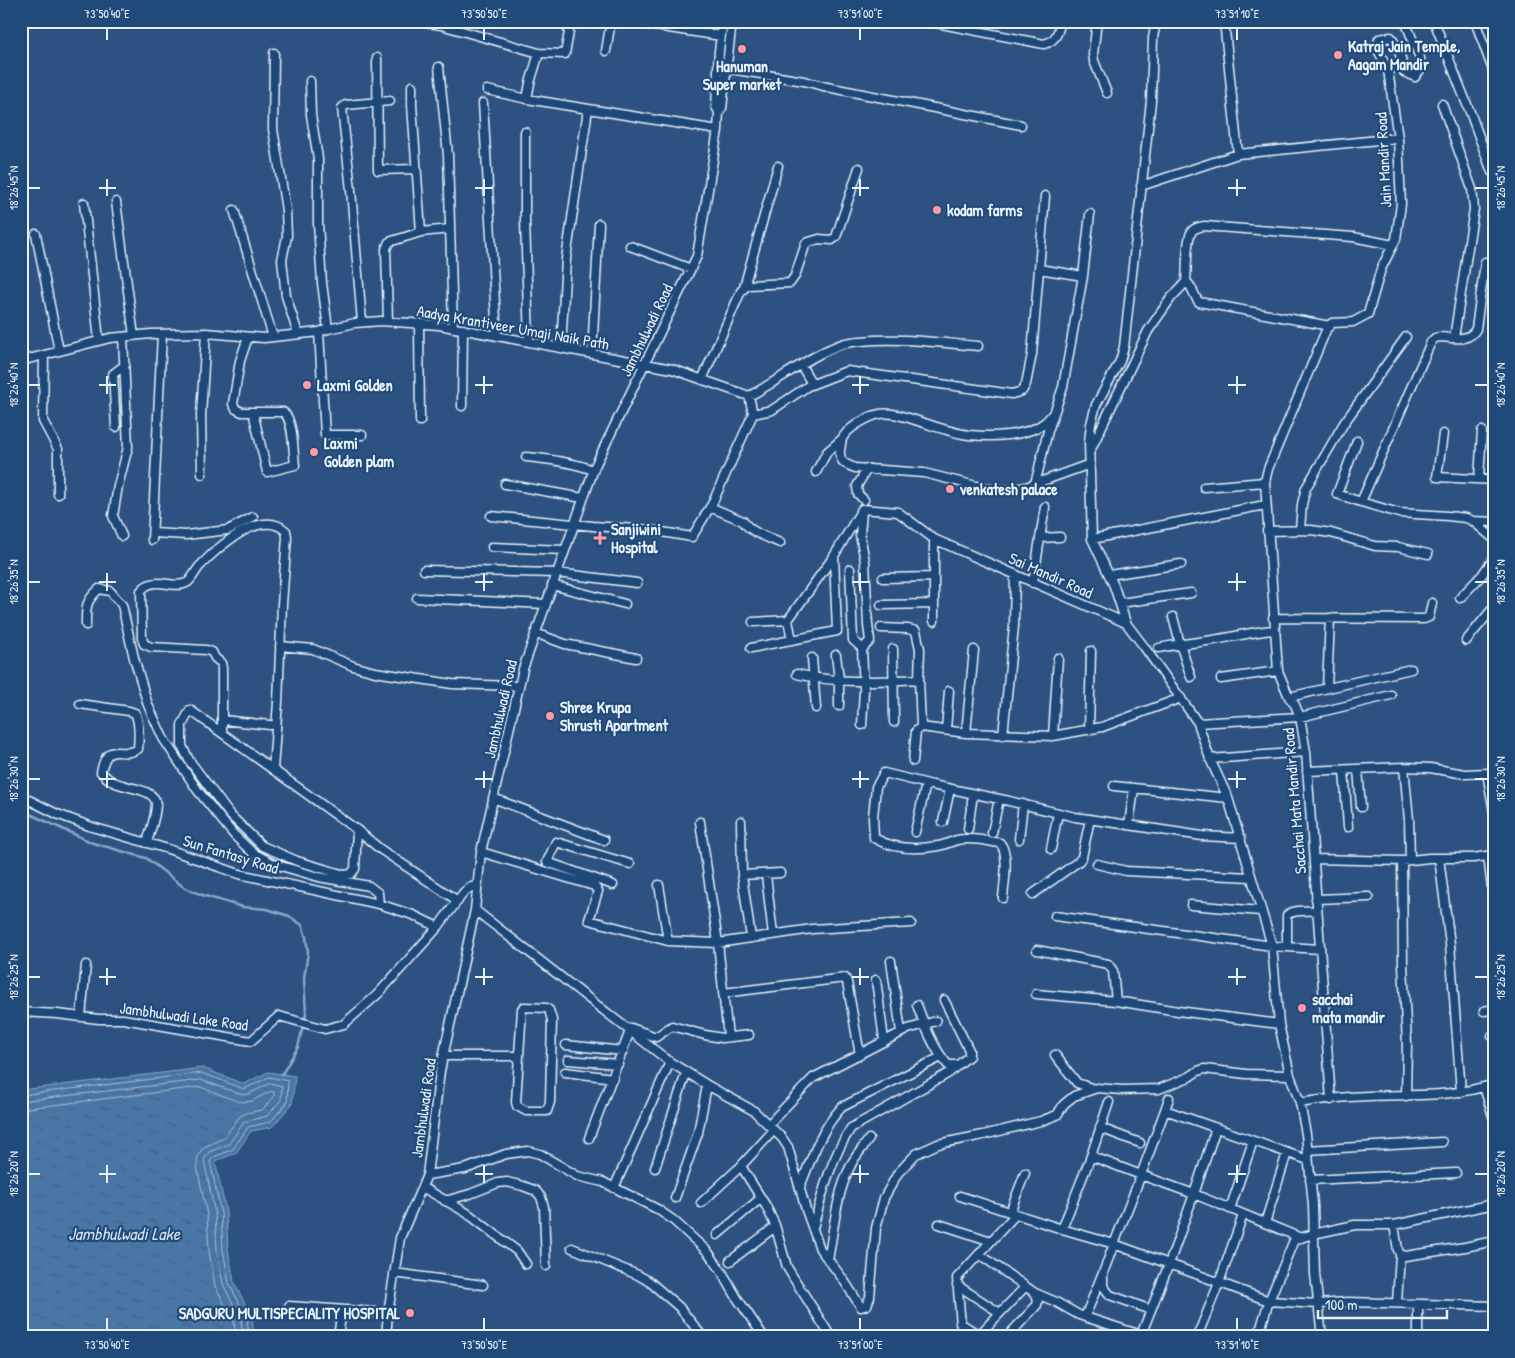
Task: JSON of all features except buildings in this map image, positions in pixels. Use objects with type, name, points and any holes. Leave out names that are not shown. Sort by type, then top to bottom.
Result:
[{"type":"street","points":[[429,21],[429,23],[539,53],[565,54],[569,32],[565,23],[558,21]]},
{"type":"street","points":[[606,51],[611,21]]},
{"type":"street","points":[[623,21],[721,36]]},
{"type":"street","name":"Jambhulwadi Road","points":[[722,68],[721,36],[723,21]]},
{"type":"street","name":"Jambhulwadi Road","points":[[386,1337],[400,1238],[427,1175],[440,1071],[475,910],[481,852],[522,669],[593,470],[697,256],[718,130],[719,112],[716,107],[732,21]]},
{"type":"street","points":[[926,21],[1044,44],[1054,40],[1060,21]]},
{"type":"street","points":[[1097,21],[1093,54],[1107,93]]},
{"type":"street","points":[[1156,21],[1153,38],[1151,101],[1124,347],[1120,361],[1096,405],[1091,424],[1089,454],[1092,538],[1266,506],[1264,482],[1268,469],[1327,328],[1330,326]]},
{"type":"street","points":[[1224,21],[1238,154]]},
{"type":"street","name":"Jain Mandir Road","points":[[1330,326],[1332,323],[1353,322],[1368,314],[1381,269],[1396,239],[1401,204],[1398,138],[1388,70],[1377,48],[1379,39],[1391,37],[1399,50],[1404,72],[1415,77],[1420,70],[1420,58],[1406,21]]},
{"type":"street","points":[[1434,21],[1492,172]]},
{"type":"street","points":[[1475,21],[1494,73]]},
{"type":"street","points":[[274,52],[273,129],[286,210],[287,236],[282,260],[286,296],[298,334]]},
{"type":"street","points":[[527,99],[539,53]]},
{"type":"street","points":[[377,58],[378,170],[416,169]]},
{"type":"street","points":[[438,67],[448,155],[453,328]]},
{"type":"street","points":[[722,68],[804,81],[864,95],[1021,125]]},
{"type":"street","points":[[310,81],[310,115],[318,158],[318,224],[322,284],[328,328]]},
{"type":"street","points":[[412,86],[421,232]]},
{"type":"street","points":[[487,90],[527,99],[718,130]]},
{"type":"street","points":[[362,322],[342,108],[346,105],[390,101]]},
{"type":"street","points":[[483,103],[496,336]]},
{"type":"street","points":[[1442,104],[1472,189],[1474,200],[1454,338]]},
{"type":"street","points":[[561,348],[566,259],[588,109]]},
{"type":"street","points":[[525,132],[525,221],[529,341]]},
{"type":"street","points":[[1141,186],[1238,154],[1398,138]]},
{"type":"street","points":[[702,380],[744,287],[778,166]]},
{"type":"street","points":[[744,287],[790,283],[795,276],[806,243],[819,239],[832,240],[836,237],[859,168]]},
{"type":"street","points":[[753,414],[772,410],[812,384],[848,371],[1012,394],[1022,391],[1026,384],[1032,354],[1045,196]]},
{"type":"street","points":[[116,202],[134,336]]},
{"type":"street","points":[[84,203],[99,340]]},
{"type":"street","points":[[234,210],[273,337]]},
{"type":"street","points":[[1035,484],[1048,431],[1063,387],[1083,276],[1090,214]]},
{"type":"street","points":[[592,354],[599,224]]},
{"type":"street","points":[[1089,454],[1148,331],[1171,298],[1186,282],[1191,232],[1200,227],[1353,237],[1393,245]]},
{"type":"street","points":[[388,321],[386,249],[389,242],[421,232],[450,228]]},
{"type":"street","points":[[36,234],[59,351]]},
{"type":"street","points":[[630,246],[691,269]]},
{"type":"street","points":[[1361,502],[1431,342],[1439,337],[1469,337],[1476,329],[1486,262]]},
{"type":"street","points":[[1039,269],[1083,276]]},
{"type":"street","points":[[1186,282],[1193,289],[1196,300],[1199,302],[1330,326]]},
{"type":"street","name":"Aadya Krantiveer Umaji Naik Path","points":[[21,361],[110,338],[206,333],[264,338],[319,332],[328,328],[362,322],[388,321],[440,325],[672,369],[749,396]]},
{"type":"street","points":[[419,323],[420,421]]},
{"type":"street","points":[[462,406],[463,329]]},
{"type":"street","points":[[319,332],[325,435],[362,435]]},
{"type":"street","points":[[202,474],[201,415],[206,333]]},
{"type":"street","points":[[162,334],[152,537],[228,530],[253,517]]},
{"type":"street","points":[[122,536],[112,516],[128,447],[123,337]]},
{"type":"street","points":[[248,337],[240,361],[233,404],[236,409],[242,412],[252,412],[283,412],[287,415],[290,423],[295,465],[268,472],[252,412]]},
{"type":"street","points":[[1300,530],[1302,504],[1306,488],[1344,423],[1406,337]]},
{"type":"street","points":[[491,516],[650,530],[692,537],[710,507],[753,414],[749,396],[766,388],[811,358],[843,343],[909,340],[978,346]]},
{"type":"street","points":[[44,355],[43,421],[58,449],[58,494]]},
{"type":"street","points":[[116,428],[114,374],[125,365]]},
{"type":"street","points":[[800,365],[812,384]]},
{"type":"street","points":[[816,472],[827,452],[848,432],[870,417],[894,414],[970,435],[1009,435],[1030,430],[1043,424],[1054,412]]},
{"type":"street","points":[[1480,478],[1482,432]]},
{"type":"street","points":[[1443,434],[1437,477],[1494,480]]},
{"type":"street","points":[[842,439],[840,452],[842,461],[856,468],[924,473],[996,490],[1012,490],[1035,484],[1090,464]]},
{"type":"street","points":[[1356,441],[1337,494],[1399,513],[1466,518],[1473,521],[1494,539]]},
{"type":"street","points":[[526,457],[548,459],[583,466],[593,470]]},
{"type":"street","points":[[864,500],[858,494],[857,486],[867,468]]},
{"type":"street","points":[[1204,487],[1264,482]]},
{"type":"street","points":[[506,484],[583,498]]},
{"type":"street","name":"Sacchai Mata Mandir Road","points":[[1266,506],[1278,671],[1300,717],[1306,752],[1331,1100]]},
{"type":"street","points":[[710,507],[743,521],[746,526],[756,532],[780,542]]},
{"type":"street","points":[[1033,583],[1045,508]]},
{"type":"street","points":[[792,640],[788,620],[834,556],[862,509]]},
{"type":"street","points":[[862,509],[860,535],[865,561],[870,641],[863,649],[862,725]]},
{"type":"street","name":"Sai Mandir Road","points":[[862,509],[898,512],[934,539],[1126,623]]},
{"type":"street","points":[[1473,521],[1494,522]]},
{"type":"street","points":[[222,733],[221,662],[215,658],[212,652],[206,650],[151,647],[144,644],[142,638],[141,591],[145,586],[152,584],[183,584],[189,582],[200,567],[218,549],[247,528],[275,523],[286,531],[287,537],[273,769]]},
{"type":"street","points":[[1267,531],[1311,530],[1330,533],[1375,546],[1398,547],[1428,554]]},
{"type":"street","points":[[1040,538],[1060,537]]},
{"type":"street","name":"Sai Mandir Road","points":[[1092,538],[1109,575],[1126,623]]},
{"type":"street","points":[[934,539],[934,621]]},
{"type":"street","points":[[492,546],[565,550]]},
{"type":"street","points":[[751,648],[837,631],[834,556]]},
{"type":"street","points":[[1460,598],[1482,575],[1494,558]]},
{"type":"street","points":[[1109,575],[1181,564]]},
{"type":"street","points":[[850,569],[853,640],[863,649]]},
{"type":"street","points":[[424,570],[557,573],[636,583]]},
{"type":"street","points":[[1003,735],[1014,626],[1015,574]]},
{"type":"street","points":[[882,578],[933,577]]},
{"type":"street","points":[[552,585],[625,604]]},
{"type":"street","points":[[86,625],[86,609],[90,598],[99,589],[110,591],[122,605],[134,658],[148,705],[164,738],[198,791],[234,835],[253,853],[274,864],[293,871],[369,886],[378,893],[379,904]]},
{"type":"street","points":[[1120,603],[1190,593]]},
{"type":"street","points":[[417,598],[546,604]]},
{"type":"street","points":[[881,605],[934,604]]},
{"type":"street","points":[[1274,618],[1427,618],[1431,613],[1432,604]]},
{"type":"street","points":[[1466,641],[1494,607]]},
{"type":"street","points":[[1173,617],[1192,677]]},
{"type":"street","points":[[1327,688],[1330,618]]},
{"type":"street","points":[[753,622],[788,620]]},
{"type":"street","points":[[1126,623],[1198,724],[1210,759],[1228,798],[1260,911],[1272,946],[1279,1024],[1290,1074],[1300,1103],[1307,1150],[1313,1205],[1315,1274],[1322,1337]]},
{"type":"street","points":[[881,628],[916,631],[920,649],[921,727]]},
{"type":"street","points":[[1159,648],[1274,630]]},
{"type":"street","points":[[535,633],[565,644],[636,658]]},
{"type":"street","points":[[280,646],[313,649],[353,666],[374,672],[452,684],[519,686]]},
{"type":"street","points":[[893,649],[894,722]]},
{"type":"street","points":[[966,733],[974,650]]},
{"type":"street","points":[[1089,730],[1091,651]]},
{"type":"street","points":[[836,655],[839,679],[839,706]]},
{"type":"street","points":[[812,658],[816,708]]},
{"type":"street","points":[[1054,736],[1058,658]]},
{"type":"street","points":[[1289,697],[1411,669]]},
{"type":"street","points":[[1221,679],[1278,671]]},
{"type":"street","points":[[797,674],[814,678],[863,682],[919,679]]},
{"type":"street","points":[[946,730],[949,691]]},
{"type":"street","points":[[1198,724],[1300,717],[1391,695]]},
{"type":"street","points":[[913,761],[916,731],[921,727],[966,733],[1054,736],[1102,727],[1181,698]]},
{"type":"street","points":[[80,704],[128,711],[135,713],[137,717],[138,749],[131,752],[113,752],[107,755],[101,772],[110,781],[150,793],[155,798],[156,805],[147,843]]},
{"type":"street","points":[[357,830],[355,870],[352,874],[345,875],[297,861],[262,846],[230,815],[189,760],[182,746],[182,725],[190,710],[357,830],[380,849],[458,901]]},
{"type":"street","points":[[223,720],[270,725]]},
{"type":"street","points":[[1210,759],[1306,752]]},
{"type":"street","points":[[1308,771],[1404,767],[1430,768],[1465,774],[1490,772],[1494,812]]},
{"type":"street","points":[[1404,767],[1409,820],[1403,965],[1407,1044],[1406,1096]]},
{"type":"street","points":[[1358,769],[1361,807]]},
{"type":"street","points":[[1344,770],[1348,827]]},
{"type":"street","points":[[1003,898],[1006,855],[1000,843],[975,839],[958,840],[940,846],[910,849],[885,844],[874,838],[873,817],[876,787],[884,773],[926,784],[1090,819],[1202,836],[1240,838]]},
{"type":"street","points":[[915,832],[926,784]]},
{"type":"street","points":[[1114,786],[1228,798]]},
{"type":"street","points":[[1129,825],[1134,788]]},
{"type":"street","points":[[943,822],[950,789]]},
{"type":"street","name":"Sun Fantasy Road","points":[[21,794],[57,814],[92,827],[147,843],[239,874],[379,904],[413,915],[438,927]]},
{"type":"street","points":[[968,829],[973,794]]},
{"type":"street","points":[[493,798],[604,840]]},
{"type":"street","points":[[992,833],[999,799]]},
{"type":"street","points":[[1019,839],[1023,804]]},
{"type":"street","points":[[1051,849],[1058,813]]},
{"type":"street","points":[[1033,894],[1079,861],[1082,857],[1090,819]]},
{"type":"street","points":[[741,821],[742,875],[750,938]]},
{"type":"street","points":[[700,822],[718,943],[728,1037]]},
{"type":"street","points":[[542,870],[556,842],[630,864]]},
{"type":"street","points":[[481,852],[594,886],[598,891],[589,920],[668,941],[718,943],[812,929],[911,923]]},
{"type":"street","points":[[1314,859],[1406,861],[1439,858],[1473,858],[1491,855],[1494,904]]},
{"type":"street","points":[[1439,858],[1450,944],[1460,1092]]},
{"type":"street","points":[[546,862],[613,885]]},
{"type":"street","points":[[1097,864],[1126,871],[1251,876]]},
{"type":"street","points":[[742,875],[780,873]]},
{"type":"street","points":[[766,875],[774,935]]},
{"type":"street","points":[[659,885],[668,941]]},
{"type":"street","name":"Jambhulwadi Lake Road","points":[[21,1012],[99,1019],[123,1019],[252,1041],[279,1016],[325,1029],[344,1024],[378,994],[438,927],[467,889],[477,887]]},
{"type":"street","points":[[1316,899],[1369,897]]},
{"type":"street","points":[[1191,905],[1260,911]]},
{"type":"street","points":[[475,910],[670,1062],[754,1111],[782,1138],[788,1147],[820,1249],[854,1294],[861,1307],[867,1305],[870,1297],[876,1228],[884,1198],[898,1173],[916,1154],[938,1144],[983,1136],[1041,1121],[1057,1115],[1064,1104],[1074,1096],[1094,1089],[1159,1089],[1204,1069],[1246,1074],[1290,1074]]},
{"type":"street","points":[[1287,947],[1287,915],[1290,912],[1317,911]]},
{"type":"street","points":[[1055,916],[1272,946],[1320,949]]},
{"type":"street","points":[[1037,950],[1108,964],[1113,971],[1116,1001]]},
{"type":"street","points":[[891,961],[901,1032]]},
{"type":"street","points":[[81,1017],[86,966]]},
{"type":"street","points":[[723,993],[845,978],[860,1054]]},
{"type":"street","points":[[876,980],[884,1040]]},
{"type":"street","points":[[1036,994],[1116,1001],[1279,1024]]},
{"type":"street","points":[[813,1228],[826,1181],[843,1139],[851,1128],[949,1072],[969,1056],[969,1050],[944,1000]]},
{"type":"street","points":[[917,1005],[924,1024],[941,1057],[948,1066],[958,1065]]},
{"type":"street","points":[[524,1007],[546,1008],[549,1010],[552,1020],[550,1102],[547,1111],[526,1111],[517,1106],[519,1056],[522,1009],[524,1007]]},
{"type":"street","points":[[1484,1011],[1494,1009]]},
{"type":"street","points":[[701,1203],[741,1166],[813,1078],[908,1028],[936,1021]]},
{"type":"street","points":[[589,1138],[631,1028],[656,1037],[672,1026],[705,1036],[722,1038],[749,1035]]},
{"type":"street","points":[[566,1045],[623,1051]]},
{"type":"street","points":[[1055,1055],[1078,1083],[1094,1089]]},
{"type":"street","points":[[444,1056],[519,1056]]},
{"type":"street","points":[[800,1187],[820,1140],[834,1116],[842,1107],[941,1057]]},
{"type":"street","points":[[568,1060],[618,1064]]},
{"type":"street","points":[[614,1188],[670,1062]]},
{"type":"street","points":[[565,1072],[613,1078]]},
{"type":"street","points":[[655,1168],[686,1073]]},
{"type":"street","points":[[1300,1103],[1367,1096],[1440,1095],[1494,1084]]},
{"type":"street","points":[[675,1198],[698,1133],[707,1085]]},
{"type":"street","points":[[1484,1087],[1494,1119]]},
{"type":"street","points":[[1085,1317],[1142,1175],[1169,1098]]},
{"type":"street","points":[[1062,1229],[1091,1156],[1109,1102]]},
{"type":"street","points":[[1165,1110],[1308,1160]]},
{"type":"street","points":[[1100,1128],[1140,1143]]},
{"type":"street","points":[[979,1254],[1035,1293],[1085,1317],[1145,1336],[1151,1310],[1216,1128]]},
{"type":"street","points":[[828,1260],[838,1204],[847,1175],[851,1164],[869,1140]]},
{"type":"street","points":[[1230,1209],[1253,1141]]},
{"type":"street","points":[[1307,1150],[1442,1142]]},
{"type":"street","points":[[427,1175],[465,1169],[506,1154],[528,1151],[540,1154],[577,1176],[603,1182],[657,1209],[673,1220],[708,1252],[764,1337]]},
{"type":"street","points":[[1265,1223],[1287,1153]]},
{"type":"street","points":[[1091,1156],[1194,1194],[1301,1238]]},
{"type":"street","points":[[741,1166],[776,1227],[787,1266],[831,1337]]},
{"type":"street","points":[[962,1337],[957,1278],[1013,1213],[1025,1172]]},
{"type":"street","points":[[1310,1180],[1456,1173]]},
{"type":"street","points":[[445,1200],[470,1194],[498,1183],[507,1182],[536,1191],[541,1197],[544,1207],[546,1266]]},
{"type":"street","points":[[422,1187],[467,1213],[517,1251],[526,1264]]},
{"type":"street","points":[[960,1196],[1114,1244],[1269,1301],[1318,1304],[1347,1302],[1494,1306]]},
{"type":"street","points":[[717,1235],[761,1198]]},
{"type":"street","points":[[1258,1337],[1269,1301],[1294,1240],[1355,1225],[1394,1225],[1494,1204]]},
{"type":"street","points":[[1197,1337],[1219,1283],[1242,1215]]},
{"type":"street","points":[[939,1224],[991,1240]]},
{"type":"street","points":[[1394,1225],[1400,1254],[1396,1303]]},
{"type":"street","points":[[730,1261],[776,1227]]},
{"type":"street","points":[[1400,1254],[1405,1256],[1414,1255],[1494,1241]]},
{"type":"street","points":[[572,1248],[650,1282],[679,1307],[704,1337]]},
{"type":"street","points":[[394,1273],[483,1285]]},
{"type":"street","points":[[1103,1273],[1103,1286],[1110,1294],[1151,1310]]},
{"type":"street","points":[[957,1285],[1000,1313]]},
{"type":"street","points":[[960,1322],[978,1336],[1025,1287]]},
{"type":"street","points":[[1007,1337],[1037,1305],[1038,1298],[1035,1293]]},
{"type":"street","points":[[1418,1304],[1418,1332]]},
{"type":"street","points":[[289,1306],[388,1313]]},
{"type":"street","points":[[338,1337],[342,1310]]},
{"type":"water","name":"Jambhulwadi Lake","points":[[203,1068],[244,1084],[268,1072],[295,1076],[292,1104],[272,1127],[251,1131],[236,1153],[215,1161],[226,1212],[228,1249],[234,1282],[252,1318],[254,1337],[21,1337],[21,1090]]},
{"type":"waterway","points":[[21,810],[93,843],[146,858],[185,888],[243,907],[267,909],[289,916],[302,925],[308,952],[304,978],[306,1014],[298,1047],[282,1074]]},
{"type":"place","name":"Hanuman Super market","points":[[742,49]]},
{"type":"place","name":"Katraj Jain Temple, Aagam Mandir","points":[[1338,55]]},
{"type":"place","name":"kodam farms","points":[[937,210]]},
{"type":"place","name":"Laxmi Golden","points":[[307,385]]},
{"type":"place","name":"Laxmi Golden plam","points":[[314,452]]},
{"type":"place","name":"venkatesh palace","points":[[950,489]]},
{"type":"place","name":"Sanjiwini Hospital","points":[[600,538]]},
{"type":"place","name":"Shree Krupa Shrusti Apartment","points":[[550,716]]},
{"type":"place","name":"sacchai mata mandir","points":[[1302,1008]]},
{"type":"place","name":"SADGURU MULTISPECIALITY HOSPITAL","points":[[410,1313]]}]
